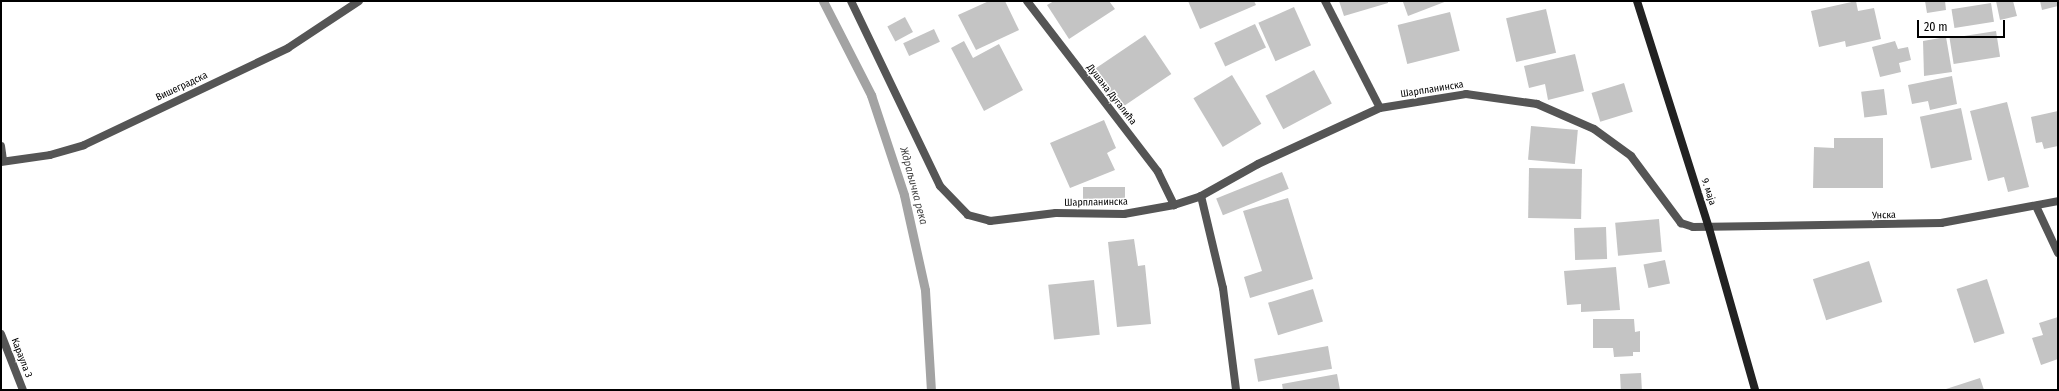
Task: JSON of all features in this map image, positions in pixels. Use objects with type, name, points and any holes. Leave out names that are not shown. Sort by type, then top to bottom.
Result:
[{"type":"main road","name":"9. маја","points":[[1637,1],[1709,228],[1755,390]]},
{"type":"street","name":"Вишеградска","points":[[2,162],[50,155],[84,145],[288,48],[359,1]]},
{"type":"street","name":"Шарпланинска","points":[[851,1],[940,186],[968,215],[990,221],[1056,213],[1124,214],[1174,205],[1201,196],[1258,164],[1380,108],[1466,94],[1537,104],[1562,113],[1600,132],[1631,156],[1682,223],[1709,228]]},
{"type":"street","name":"Душана Дугалића","points":[[1027,1],[1158,172],[1174,205]]},
{"type":"street","points":[[1325,1],[1380,108]]},
{"type":"street","points":[[1,146],[2,162]]},
{"type":"street","points":[[1201,196],[1223,288],[1236,390]]},
{"type":"street","name":"Унска","points":[[1709,228],[1941,223],[2058,201]]},
{"type":"street","points":[[2036,206],[2058,253]]},
{"type":"street","name":"Караула 3","points":[[1,334],[23,390]]},
{"type":"building","points":[[989,1],[1005,1],[1019,30],[976,50],[958,15]]},
{"type":"building","points":[[1054,1],[1109,1],[1115,9],[1069,39],[1047,5]]},
{"type":"building","points":[[1188,1],[1254,1],[1256,5],[1200,29]]},
{"type":"building","points":[[1339,1],[1388,1],[1388,3],[1344,16]]},
{"type":"building","points":[[1408,1],[1447,1],[1408,16],[1403,2]]},
{"type":"building","points":[[1856,1],[1858,11],[1874,8],[1881,39],[1846,47],[1845,41],[1819,47],[1811,11]]},
{"type":"building","points":[[1925,1],[1945,1],[1946,10],[1927,13]]},
{"type":"building","points":[[1996,1],[2013,1],[2017,16],[2000,20]]},
{"type":"building","points":[[2040,1],[2058,1],[2058,6],[2042,10]]},
{"type":"building","points":[[1991,3],[1994,22],[1954,28],[1951,9]]},
{"type":"building","points":[[1294,7],[1311,45],[1275,61],[1258,23]]},
{"type":"building","points":[[1546,9],[1556,53],[1516,62],[1506,18]]},
{"type":"building","points":[[1450,12],[1460,51],[1407,64],[1398,25]]},
{"type":"building","points":[[905,17],[913,32],[895,41],[887,26]]},
{"type":"building","points":[[1255,24],[1266,48],[1225,67],[1214,43]]},
{"type":"building","points":[[934,29],[940,42],[909,56],[903,43]]},
{"type":"building","points":[[1996,31],[2000,57],[1954,64],[1950,38]]},
{"type":"building","points":[[1145,35],[1171,74],[1120,109],[1094,70]]},
{"type":"building","points":[[1946,37],[1952,72],[1924,76],[1923,41]]},
{"type":"building","points":[[964,41],[973,58],[999,44],[1023,90],[984,111],[951,48]]},
{"type":"building","points":[[1895,41],[1898,49],[1908,47],[1911,60],[1899,63],[1901,72],[1880,77],[1872,47]]},
{"type":"building","points":[[1575,54],[1584,91],[1548,100],[1545,84],[1529,88],[1524,66]]},
{"type":"building","points":[[1314,70],[1332,104],[1283,129],[1265,96]]},
{"type":"building","points":[[1232,75],[1261,124],[1223,147],[1193,98]]},
{"type":"building","points":[[1952,76],[1957,104],[1930,110],[1928,101],[1912,104],[1908,85]]},
{"type":"building","points":[[1624,83],[1633,112],[1600,122],[1591,93]]},
{"type":"building","points":[[1884,89],[1887,115],[1864,118],[1861,92]]},
{"type":"building","points":[[2007,102],[2029,187],[2008,192],[2004,177],[1988,181],[1970,111]]},
{"type":"building","points":[[1961,108],[1972,160],[1931,169],[1920,117]]},
{"type":"building","points":[[2058,111],[2058,146],[2044,149],[2042,142],[2036,143],[2031,117]]},
{"type":"building","points":[[1104,120],[1116,148],[1107,153],[1115,170],[1070,188],[1050,143]]},
{"type":"building","points":[[1531,126],[1578,130],[1575,164],[1528,160]]},
{"type":"building","points":[[1834,138],[1883,138],[1883,188],[1813,188],[1814,147],[1834,148]]},
{"type":"building","points":[[1529,168],[1582,169],[1581,219],[1528,218]]},
{"type":"building","points":[[1282,172],[1289,189],[1223,215],[1216,199]]},
{"type":"building","points":[[1083,187],[1125,187],[1125,199],[1083,199]]},
{"type":"building","points":[[1288,198],[1313,279],[1250,298],[1244,277],[1262,271],[1243,211]]},
{"type":"building","points":[[1659,219],[1662,252],[1618,256],[1615,223]]},
{"type":"building","points":[[1606,227],[1607,259],[1575,260],[1574,228]]},
{"type":"building","points":[[1134,239],[1138,266],[1145,265],[1151,324],[1117,327],[1108,242]]},
{"type":"building","points":[[1665,260],[1670,283],[1648,288],[1643,265]]},
{"type":"building","points":[[1869,261],[1882,302],[1826,320],[1813,279]]},
{"type":"building","points":[[1616,267],[1620,310],[1581,312],[1581,304],[1567,305],[1564,271]]},
{"type":"building","points":[[1987,279],[2005,333],[1974,343],[1957,289]]},
{"type":"building","points":[[1094,280],[1100,335],[1054,340],[1048,285]]},
{"type":"building","points":[[1313,289],[1323,322],[1278,335],[1268,303]]},
{"type":"building","points":[[2058,317],[2058,359],[2041,365],[2032,338],[2043,335],[2039,323]]},
{"type":"building","points":[[1593,319],[1634,319],[1635,332],[1640,331],[1640,352],[1633,352],[1633,356],[1614,357],[1613,348],[1593,348]]},
{"type":"building","points":[[1328,346],[1332,369],[1258,382],[1254,359]]},
{"type":"building","points":[[1641,373],[1642,390],[1621,390],[1620,374]]},
{"type":"building","points":[[1337,374],[1340,390],[1283,390],[1282,384]]},
{"type":"building","points":[[1980,378],[1984,390],[1943,390]]},
{"type":"waterway","name":"Ждраљичка река","points":[[823,1],[871,95],[904,195],[925,290],[931,390]]}]
